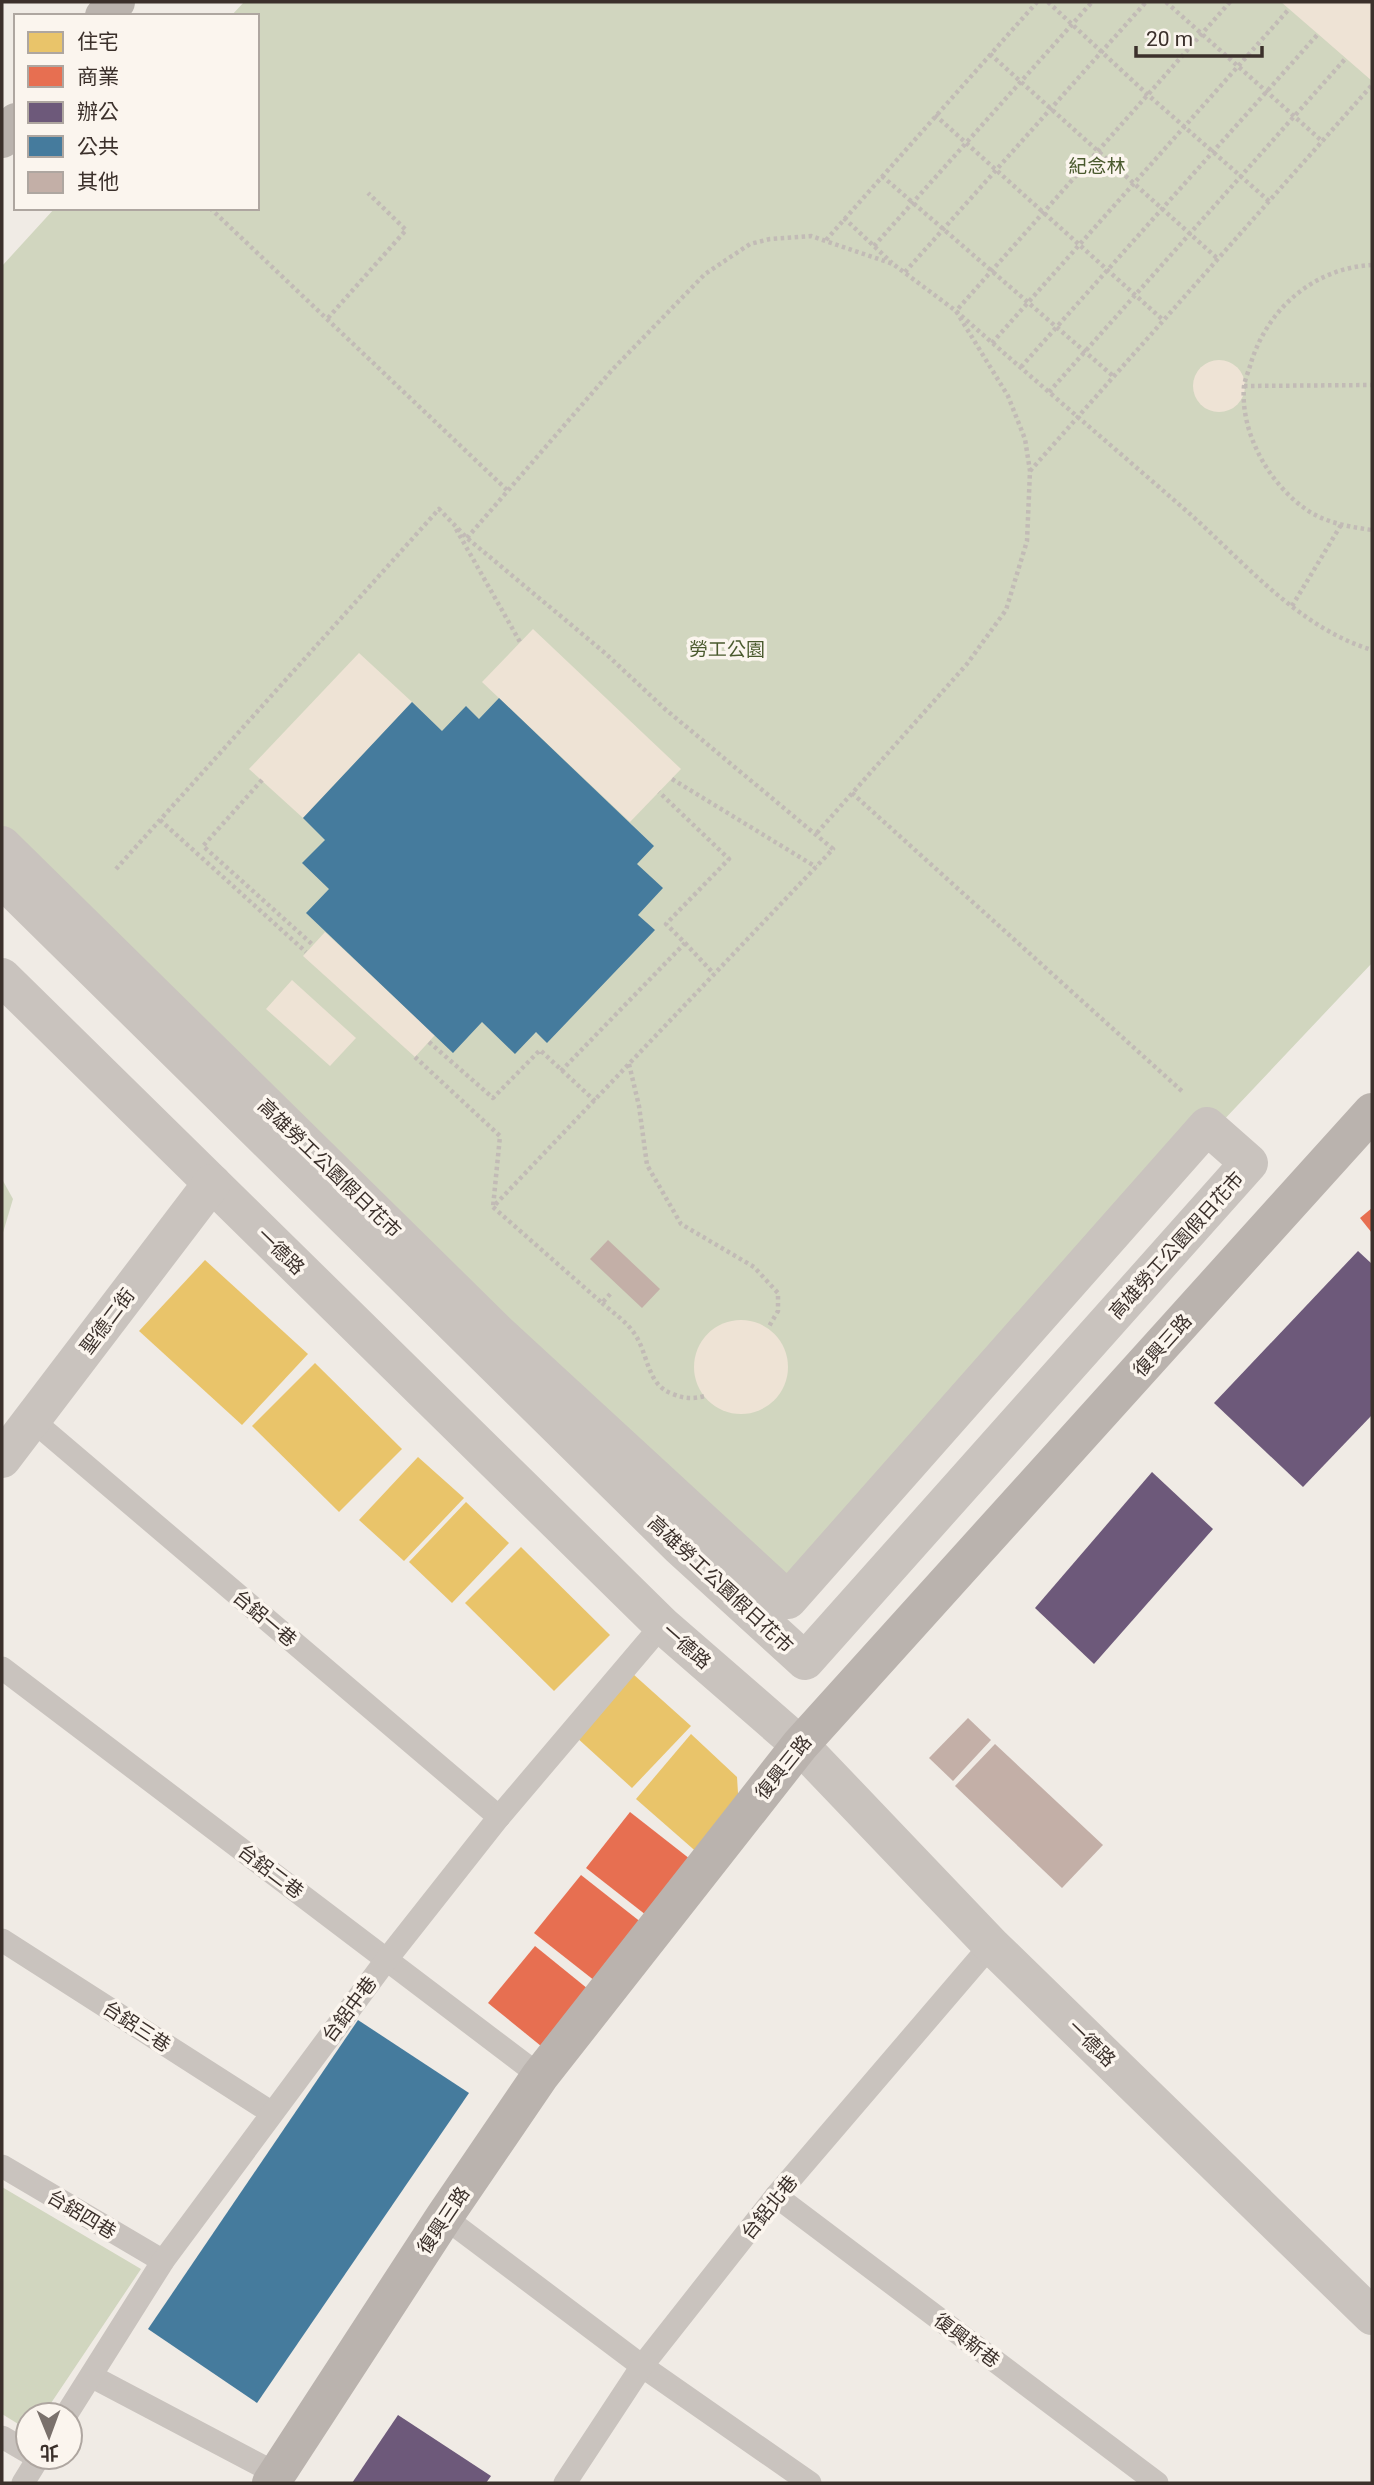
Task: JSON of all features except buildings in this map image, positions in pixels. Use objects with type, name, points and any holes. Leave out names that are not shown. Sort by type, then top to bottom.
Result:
[{"type":"street","points":[[2,139],[14,124]]},
{"type":"street","name":"高雄勞工公園假日花市","points":[[2,845],[499,1334],[788,1600],[1207,1126],[1249,1163],[805,1661],[680,1547],[2,879]]},
{"type":"street","name":"一德路","points":[[2,977],[662,1625],[800,1745],[991,1945],[1372,2316]]},
{"type":"street","name":"復興三路","points":[[273,2478],[540,2076],[800,1745],[1370,1119]]},
{"type":"street","name":"聖德二街","points":[[2,1459],[212,1183]]},
{"type":"lane","name":"台鋁一巷","points":[[31,1419],[499,1817]]},
{"type":"lane","name":"台鋁中巷","points":[[75,2401],[163,2261],[387,1959],[499,1817],[662,1625]]},
{"type":"lane","name":"台鋁二巷","points":[[2,1668],[540,2076]]},
{"type":"lane","name":"台鋁三巷","points":[[2,1940],[272,2113]]},
{"type":"lane","name":"台鋁北巷","points":[[565,2483],[642,2366],[776,2196],[991,1945]]},
{"type":"lane","name":"台鋁四巷","points":[[2,2166],[163,2261]]},
{"type":"lane","name":"復興新巷","points":[[776,2196],[1157,2483]]},
{"type":"lane","points":[[444,2217],[642,2366],[810,2483]]},
{"type":"lane","points":[[91,2376],[273,2478]]},
{"type":"path","points":[[825,241],[1037,2]]},
{"type":"path","points":[[1048,2],[1270,202]]},
{"type":"path","points":[[874,246],[1092,2]]},
{"type":"path","points":[[905,272],[1146,2]]},
{"type":"path","points":[[1166,2],[1323,142]]},
{"type":"path","points":[[956,311],[1230,2]]},
{"type":"path","points":[[992,343],[1289,9]]},
{"type":"path","points":[[1021,368],[1318,34]]},
{"type":"path","points":[[990,54],[1218,259]]},
{"type":"path","points":[[1049,392],[1346,58]]},
{"type":"path","points":[[1030,471],[1372,85]]},
{"type":"path","points":[[935,115],[1163,320]]},
{"type":"path","points":[[882,176],[1113,376]]},
{"type":"path","points":[[328,318],[406,230],[368,193]]},
{"type":"path","points":[[212,210],[508,490]]},
{"type":"path","points":[[844,218],[893,264],[956,311],[1292,606],[1333,634],[1372,650]]},
{"type":"path","points":[[467,538],[621,361],[705,274],[750,244],[771,239],[811,236],[893,264]]},
{"type":"path","points":[[1372,265],[1351,267],[1312,282],[1279,309],[1256,345],[1244,386],[1248,423],[1260,457],[1280,486],[1308,510],[1341,525],[1372,530]]},
{"type":"path","points":[[815,835],[967,664],[1006,610],[1027,541],[1030,471],[1025,439],[1008,396],[956,311]]},
{"type":"path","points":[[1244,386],[1372,385]]},
{"type":"path","points":[[116,869],[439,509],[467,538],[606,653],[665,709],[833,849],[493,1208]]},
{"type":"path","points":[[454,525],[520,642]]},
{"type":"path","points":[[1292,606],[1341,525]]},
{"type":"path","points":[[671,779],[816,867]]},
{"type":"path","points":[[262,780],[203,846],[313,944]]},
{"type":"path","points":[[659,792],[729,859],[666,925],[714,974]]},
{"type":"path","points":[[852,793],[1189,1097]]},
{"type":"path","points":[[160,820],[306,952]]},
{"type":"path","points":[[561,1071],[685,943]]},
{"type":"path","points":[[429,1042],[493,1098],[540,1050],[595,1101]]},
{"type":"path","points":[[415,1057],[500,1136],[493,1208]]},
{"type":"path","points":[[629,1064],[639,1105],[647,1165],[681,1224],[754,1267],[778,1293],[778,1311],[768,1328]]},
{"type":"path","points":[[493,1208],[634,1331],[654,1381],[662,1391],[690,1399],[705,1396]]},
{"type":"path","points":[[602,1303],[611,1292]]},
{"type":"green space","name":"勞工公園","points":[[244,2],[1372,2],[1372,963],[1219,1125],[778,1613],[2,833],[2,266],[53,210],[259,210],[259,14],[233,14]]},
{"type":"green space","points":[[2,1179],[13,1199],[2,1236]]},
{"type":"green space","points":[[2,2187],[141,2269],[52,2401],[14,2401],[14,2421],[2,2414]]},
{"type":"shaded area","points":[[1281,2],[1372,2],[1372,81],[1318,34]]},
{"type":"shaded area","points":[[1219,360],[1229,362],[1237,368],[1243,376],[1243,396],[1237,404],[1229,410],[1219,412],[1209,410],[1201,404],[1195,396],[1193,386],[1195,376],[1201,368],[1209,362]]},
{"type":"shaded area","points":[[533,629],[681,769],[630,822],[482,682]]},
{"type":"shaded area","points":[[359,653],[412,702],[303,818],[249,769]]},
{"type":"shaded area","points":[[325,932],[435,1035],[415,1057],[303,956]]},
{"type":"shaded area","points":[[292,980],[356,1038],[330,1066],[266,1009]]},
{"type":"shaded area","points":[[741,1320],[759,1324],[774,1334],[784,1349],[788,1367],[784,1385],[774,1400],[759,1410],[741,1414],[723,1410],[708,1400],[698,1385],[694,1367],[698,1349],[708,1334],[723,1324]]},
{"type":"park label","name":"紀念林","points":[[1097,166]]}]
